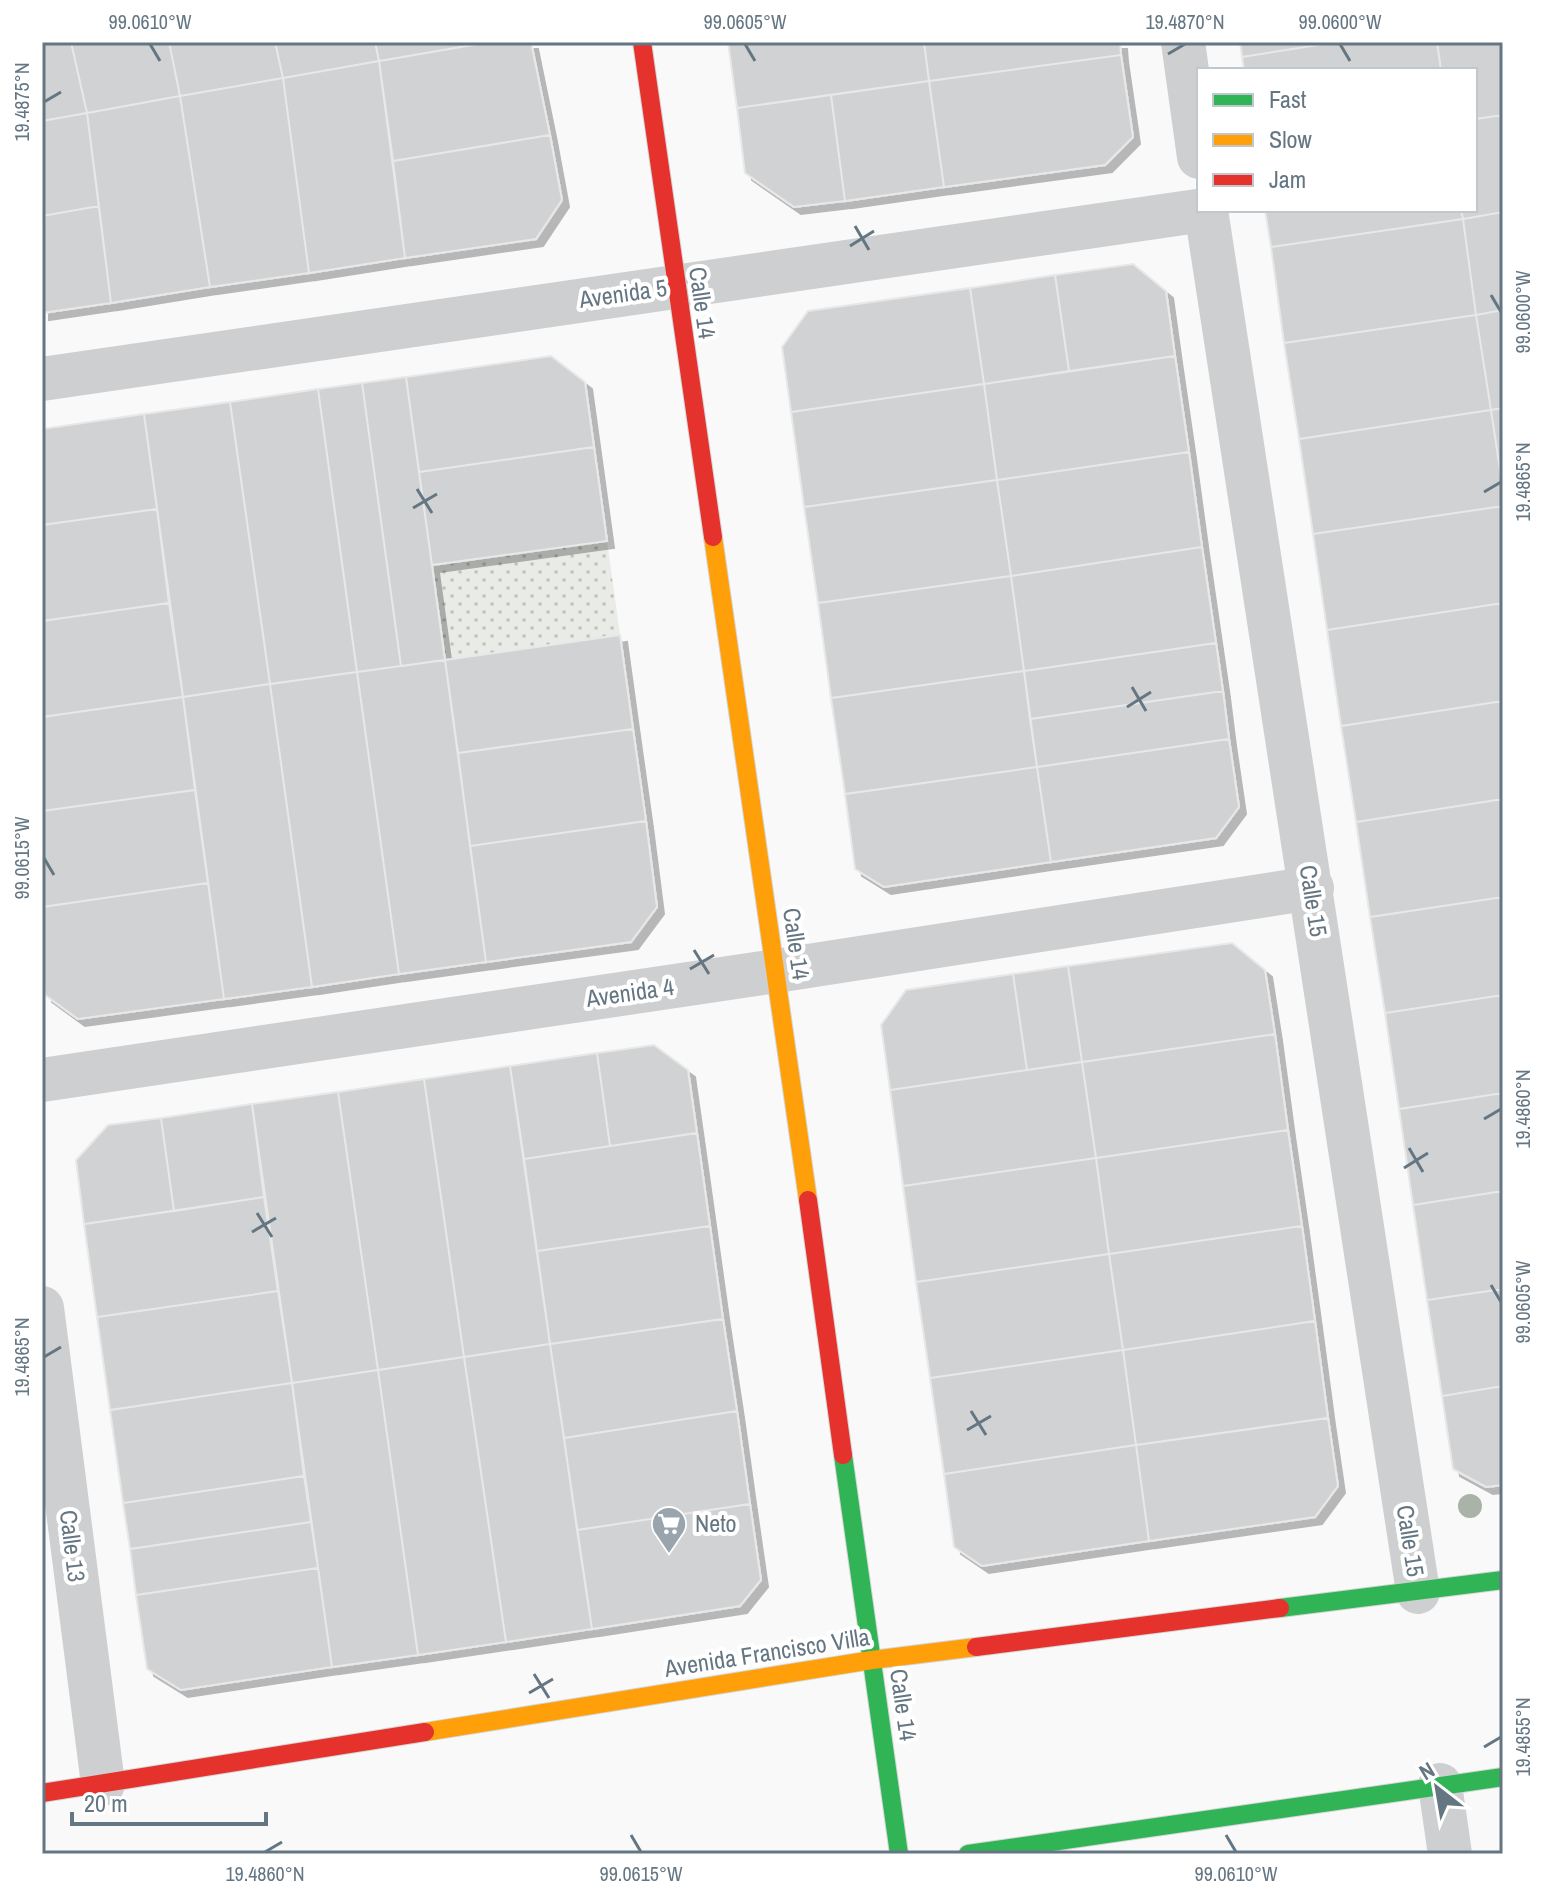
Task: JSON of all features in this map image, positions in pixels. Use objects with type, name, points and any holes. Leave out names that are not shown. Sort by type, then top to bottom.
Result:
[{"type":"main road","name":"Calle 14","points":[[642,42],[899,1854]]},
{"type":"main road","name":"Avenida Francisco Villa","points":[[42,1793],[872,1660],[1503,1580]]},
{"type":"main road","points":[[968,1854],[1503,1777]]},
{"type":"street","points":[[1183,42],[1197,143]]},
{"type":"street","name":"Avenida 5","points":[[42,379],[1197,211]]},
{"type":"street","name":"Calle 15","points":[[1205,212],[1312,888],[1418,1592]]},
{"type":"street","name":"Avenida 4","points":[[42,1080],[1312,888]]},
{"type":"street","name":"Calle 13","points":[[42,1308],[103,1784]]},
{"type":"street","points":[[1440,1785],[1450,1854]]},
{"type":"shaded area","points":[[607,541],[620,635],[445,660],[432,565]]},
{"type":"building","points":[[42,42],[71,42],[87,113],[42,121]]},
{"type":"building","points":[[71,42],[169,42],[180,96],[87,113]]},
{"type":"building","points":[[169,42],[275,42],[283,78],[180,96]]},
{"type":"building","points":[[275,42],[375,42],[379,61],[283,78]]},
{"type":"building","points":[[375,42],[490,42],[379,61]]},
{"type":"building","points":[[490,42],[531,42],[550,135],[393,161],[379,61]]},
{"type":"building","points":[[728,42],[924,42],[929,81],[737,108]]},
{"type":"building","points":[[924,42],[1120,42],[1121,55],[929,81]]},
{"type":"building","points":[[1240,42],[1337,42],[1242,57]]},
{"type":"building","points":[[1337,42],[1437,42],[1441,68],[1244,68],[1242,57]]},
{"type":"building","points":[[1437,42],[1503,42],[1503,115],[1477,119],[1477,68],[1441,68]]},
{"type":"building","points":[[1121,55],[1133,137],[1105,165],[944,187],[929,81]]},
{"type":"building","points":[[379,61],[405,258],[309,273],[283,78]]},
{"type":"building","points":[[283,78],[309,273],[210,287],[180,96]]},
{"type":"building","points":[[929,81],[944,187],[845,201],[831,95]]},
{"type":"building","points":[[831,95],[845,201],[794,207],[745,173],[737,108]]},
{"type":"building","points":[[180,96],[210,287],[111,303],[87,113]]},
{"type":"building","points":[[87,113],[99,206],[42,216],[42,121]]},
{"type":"building","points":[[1503,115],[1503,212],[1463,219],[1461,212],[1477,212],[1477,119]]},
{"type":"building","points":[[550,135],[562,200],[536,239],[405,258],[393,161]]},
{"type":"building","points":[[99,206],[111,303],[42,313],[42,216]]},
{"type":"building","points":[[1265,212],[1461,212],[1463,219],[1271,247]]},
{"type":"building","points":[[1503,212],[1503,310],[1476,315],[1463,219]]},
{"type":"building","points":[[1463,219],[1476,315],[1284,343],[1271,247]]},
{"type":"building","points":[[1133,264],[1166,291],[1175,356],[1069,371],[1055,275]]},
{"type":"building","points":[[1055,275],[1069,371],[984,384],[970,288]]},
{"type":"building","points":[[970,288],[984,384],[791,412],[782,347],[808,311]]},
{"type":"building","points":[[1503,310],[1503,408],[1491,410],[1476,315]]},
{"type":"building","points":[[1476,315],[1491,410],[1299,439],[1284,343]]},
{"type":"building","points":[[551,356],[585,382],[594,447],[419,472],[406,377]]},
{"type":"building","points":[[1175,356],[1189,452],[997,480],[984,384]]},
{"type":"building","points":[[406,377],[445,660],[401,666],[362,383]]},
{"type":"building","points":[[362,383],[401,666],[357,672],[318,389]]},
{"type":"building","points":[[984,384],[997,480],[804,507],[791,412]]},
{"type":"building","points":[[318,389],[357,672],[270,684],[230,402]]},
{"type":"building","points":[[230,402],[270,684],[183,697],[144,414]]},
{"type":"building","points":[[1503,408],[1503,490],[1491,410]]},
{"type":"building","points":[[1491,410],[1503,506],[1313,534],[1299,439]]},
{"type":"building","points":[[144,414],[157,509],[42,525],[42,429]]},
{"type":"building","points":[[594,447],[607,541],[432,565],[419,472]]},
{"type":"building","points":[[1189,452],[1202,547],[1011,576],[997,480]]},
{"type":"building","points":[[997,480],[1011,576],[818,603],[804,507]]},
{"type":"building","points":[[1503,506],[1503,603],[1327,630],[1313,534]]},
{"type":"building","points":[[157,509],[169,603],[42,621],[42,525]]},
{"type":"building","points":[[1202,547],[1216,643],[1024,671],[1011,576]]},
{"type":"building","points":[[1011,576],[1024,671],[831,698],[818,603]]},
{"type":"building","points":[[169,603],[183,697],[42,717],[42,621]]},
{"type":"building","points":[[1503,603],[1503,701],[1341,726],[1327,630]]},
{"type":"building","points":[[620,635],[633,729],[458,753],[445,660]]},
{"type":"building","points":[[1216,643],[1223,691],[1030,719],[1024,671]]},
{"type":"building","points":[[445,660],[486,962],[399,974],[357,672]]},
{"type":"building","points":[[1024,671],[1037,767],[845,794],[831,698]]},
{"type":"building","points":[[357,672],[399,974],[312,987],[270,684]]},
{"type":"building","points":[[270,684],[312,987],[224,999],[183,697]]},
{"type":"building","points":[[1223,691],[1229,739],[1037,767],[1030,719]]},
{"type":"building","points":[[183,697],[195,790],[42,811],[42,717]]},
{"type":"building","points":[[1503,701],[1503,799],[1356,822],[1341,726]]},
{"type":"building","points":[[633,729],[646,821],[470,846],[458,753]]},
{"type":"building","points":[[1229,739],[1239,807],[1216,838],[1051,862],[1037,767]]},
{"type":"building","points":[[1037,767],[1051,862],[884,887],[855,869],[845,794]]},
{"type":"building","points":[[195,790],[208,883],[42,907],[42,811]]},
{"type":"building","points":[[1503,799],[1503,897],[1370,917],[1356,822]]},
{"type":"building","points":[[646,821],[657,907],[631,942],[486,962],[470,846]]},
{"type":"building","points":[[208,883],[224,999],[78,1019],[45,995],[42,907]]},
{"type":"building","points":[[1503,897],[1503,995],[1385,1013],[1370,917]]},
{"type":"building","points":[[1232,943],[1265,970],[1275,1034],[1082,1062],[1068,966]]},
{"type":"building","points":[[1068,966],[1082,1062],[1027,1070],[1013,974]]},
{"type":"building","points":[[1013,974],[1027,1070],[890,1090],[881,1025],[906,990]]},
{"type":"building","points":[[1503,995],[1503,1093],[1399,1109],[1385,1013]]},
{"type":"building","points":[[1275,1034],[1288,1130],[1096,1158],[1082,1062]]},
{"type":"building","points":[[654,1045],[688,1070],[697,1133],[610,1146],[597,1053]]},
{"type":"building","points":[[597,1053],[610,1146],[524,1159],[510,1066]]},
{"type":"building","points":[[1082,1062],[1096,1158],[903,1186],[890,1090]]},
{"type":"building","points":[[510,1066],[550,1344],[464,1357],[424,1079]]},
{"type":"building","points":[[424,1079],[464,1357],[378,1370],[338,1092]]},
{"type":"building","points":[[338,1092],[378,1370],[292,1383],[252,1104]]},
{"type":"building","points":[[1503,1093],[1503,1191],[1413,1205],[1399,1109]]},
{"type":"building","points":[[252,1104],[264,1197],[174,1211],[161,1118]]},
{"type":"building","points":[[161,1118],[174,1211],[84,1224],[76,1160],[108,1125]]},
{"type":"building","points":[[1288,1130],[1302,1226],[1109,1254],[1096,1158]]},
{"type":"building","points":[[697,1133],[710,1226],[537,1251],[524,1159]]},
{"type":"building","points":[[1096,1158],[1109,1254],[916,1282],[903,1186]]},
{"type":"building","points":[[1503,1191],[1503,1289],[1427,1300],[1413,1205]]},
{"type":"building","points":[[264,1197],[278,1291],[97,1317],[84,1224]]},
{"type":"building","points":[[710,1226],[723,1319],[550,1344],[537,1251]]},
{"type":"building","points":[[1302,1226],[1315,1321],[1123,1350],[1109,1254]]},
{"type":"building","points":[[1109,1254],[1123,1350],[930,1378],[916,1282]]},
{"type":"building","points":[[1503,1289],[1503,1386],[1442,1396],[1427,1300]]},
{"type":"building","points":[[278,1291],[292,1383],[110,1410],[97,1317]]},
{"type":"building","points":[[723,1319],[737,1411],[564,1438],[550,1344]]},
{"type":"building","points":[[1315,1321],[1328,1418],[1136,1445],[1123,1350]]},
{"type":"building","points":[[550,1344],[592,1629],[506,1642],[464,1357]]},
{"type":"building","points":[[1123,1350],[1136,1445],[944,1474],[930,1378]]},
{"type":"building","points":[[464,1357],[506,1642],[418,1655],[378,1370]]},
{"type":"building","points":[[378,1370],[418,1655],[332,1667],[292,1383]]},
{"type":"building","points":[[292,1383],[304,1476],[123,1503],[110,1410]]},
{"type":"building","points":[[1503,1386],[1503,1485],[1486,1487],[1453,1469],[1442,1396]]},
{"type":"building","points":[[737,1411],[750,1504],[577,1530],[564,1438]]},
{"type":"building","points":[[1328,1418],[1338,1486],[1315,1517],[1149,1541],[1136,1445]]},
{"type":"building","points":[[1136,1445],[1149,1541],[982,1566],[954,1547],[944,1474]]},
{"type":"building","points":[[304,1476],[311,1522],[130,1549],[123,1503]]},
{"type":"building","name":"Neto","points":[[750,1504],[761,1580],[740,1606],[592,1629],[577,1530]]},
{"type":"building","points":[[311,1522],[318,1568],[136,1595],[130,1549]]},
{"type":"building","points":[[318,1568],[332,1667],[181,1690],[147,1669],[136,1595]]},
{"type":"traffic: fast","points":[[843,1455],[899,1854]]},
{"type":"traffic: fast","points":[[1280,1608],[1503,1580]]},
{"type":"traffic: fast","points":[[968,1854],[1503,1777]]},
{"type":"traffic: slow","points":[[713,537],[808,1200]]},
{"type":"traffic: slow","points":[[425,1732],[872,1660],[976,1647]]},
{"type":"traffic: jam","points":[[642,42],[713,537]]},
{"type":"traffic: jam","points":[[808,1200],[843,1455]]},
{"type":"traffic: jam","points":[[976,1647],[1280,1608]]},
{"type":"traffic: jam","points":[[42,1793],[425,1732]]},
{"type":"place","name":"Neto","points":[[669,1555]]}]
